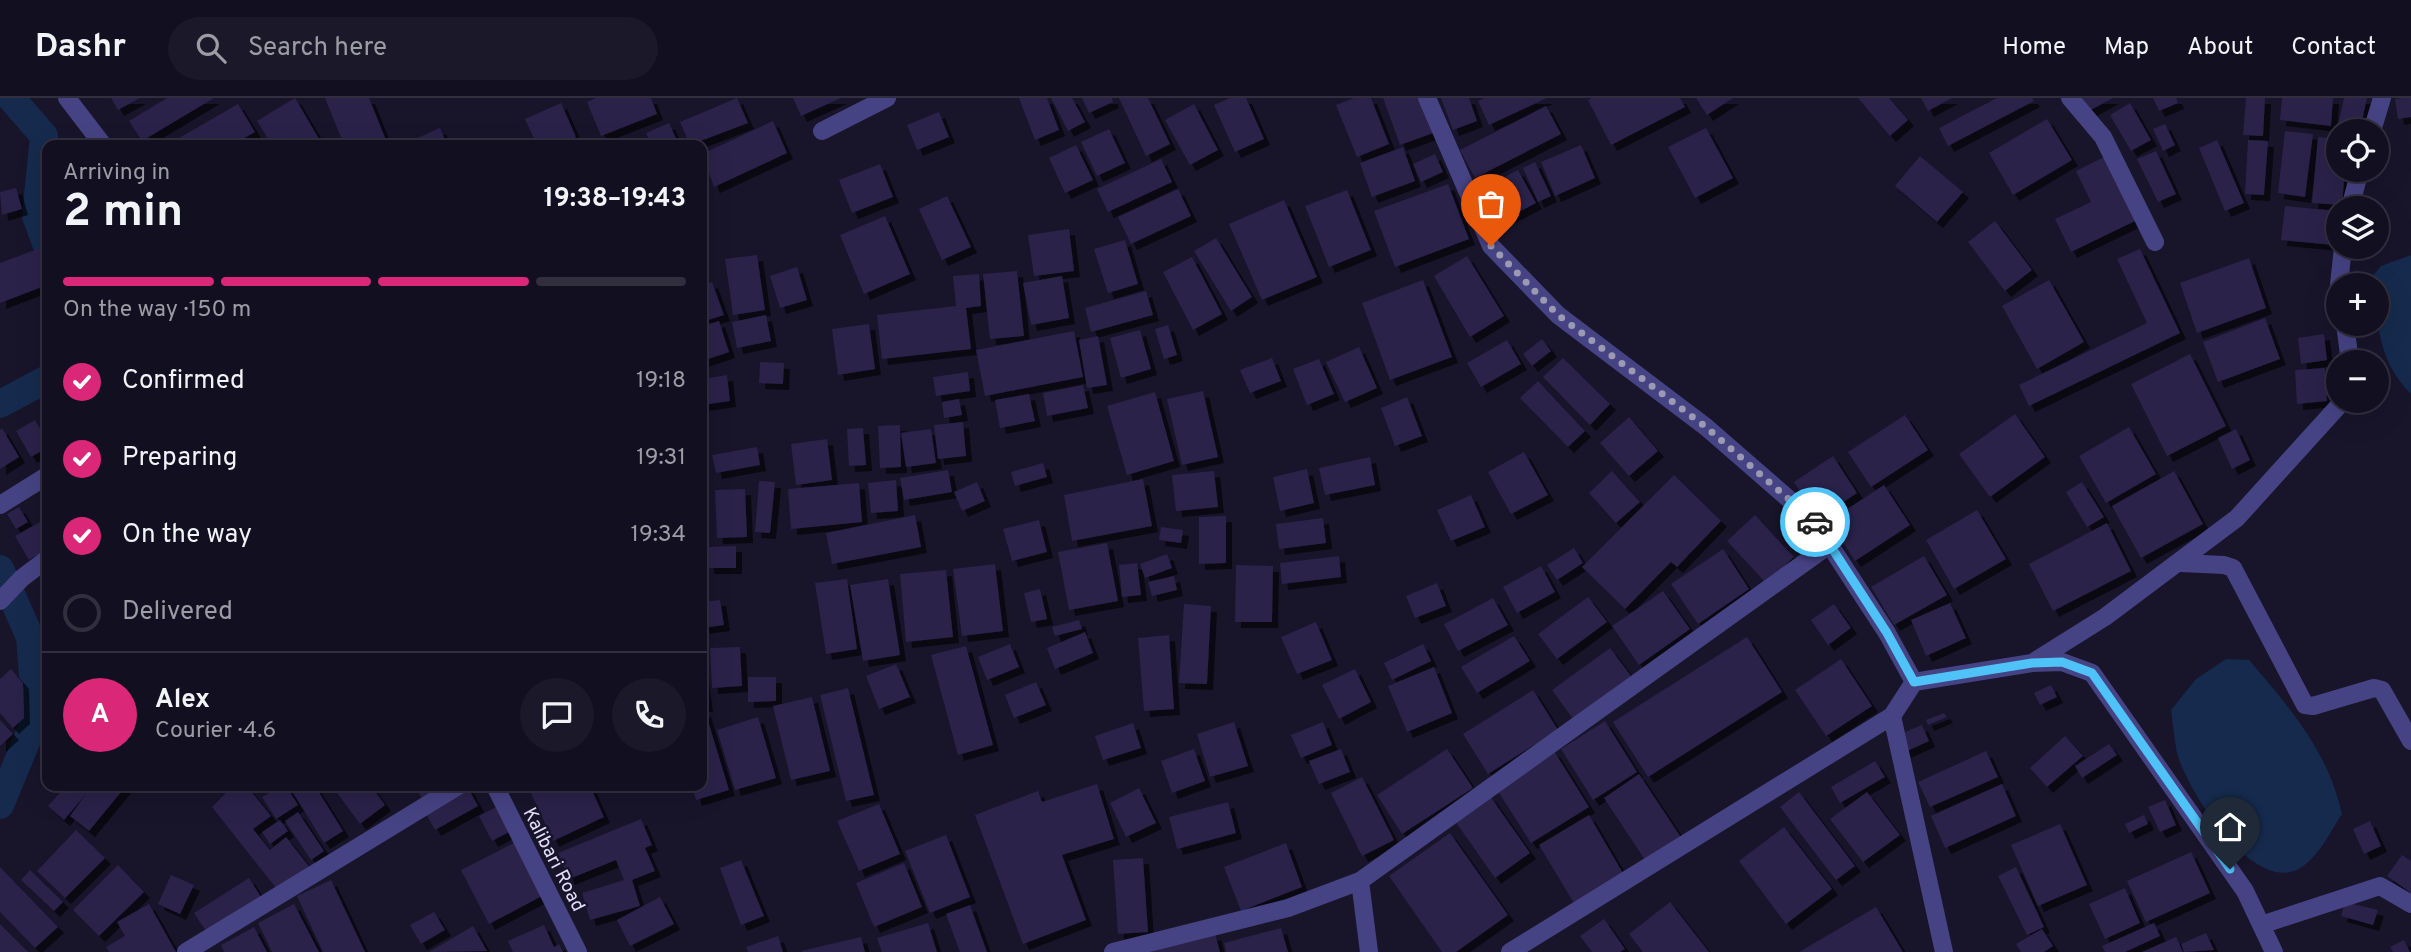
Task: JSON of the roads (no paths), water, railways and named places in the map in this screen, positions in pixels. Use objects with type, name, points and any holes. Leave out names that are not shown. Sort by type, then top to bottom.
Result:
[{"type":"street","points":[[67,98],[99,140]]},
{"type":"street","points":[[822,131],[887,98]]},
{"type":"street","points":[[1427,98],[1491,246],[1558,315],[1706,427],[1814,521],[1832,543],[1914,682]]},
{"type":"street","points":[[2070,98],[2103,137],[2155,242]]},
{"type":"street","points":[[2376,119],[2382,98]]},
{"type":"street","points":[[2032,663],[2105,617],[2181,563],[2237,518],[2332,413]]},
{"type":"street","points":[[0,505],[42,479]]},
{"type":"street","points":[[1113,952],[1288,908],[1360,881],[1832,543]]},
{"type":"street","points":[[0,601],[22,578],[42,563]]},
{"type":"street","points":[[2181,563],[2224,565],[2233,568],[2305,705],[2313,706],[2374,688],[2382,690],[2411,741]]},
{"type":"street","points":[[1510,952],[1892,716],[1914,682],[2032,663],[2062,662],[2092,673],[2245,891],[2274,952]]},
{"type":"street","points":[[1892,716],[1944,952]]},
{"type":"street","points":[[186,952],[450,791]]},
{"type":"street","name":"Kalibari Road","points":[[498,791],[578,952]]},
{"type":"street","points":[[1360,881],[1369,952]]},
{"type":"street","points":[[2261,925],[2380,886],[2411,904]]},
{"type":"water","points":[[2411,255],[2411,394],[2392,370],[2389,350],[2384,350],[2382,343],[2380,336],[2389,336],[2389,273],[2375,273],[2381,266]]},
{"type":"water","points":[[2226,659],[2249,660],[2279,695],[2306,731],[2336,791],[2342,814],[2316,854],[2294,871],[2276,872],[2258,865],[2222,832],[2193,789],[2177,753],[2171,710],[2196,679]]},
{"type":"waterway","points":[[11,98],[44,136],[44,140]]},
{"type":"waterway","points":[[42,156],[36,216],[42,232]]},
{"type":"waterway","points":[[0,404],[42,382]]},
{"type":"waterway","points":[[0,569],[30,637],[36,718],[0,805]]}]
